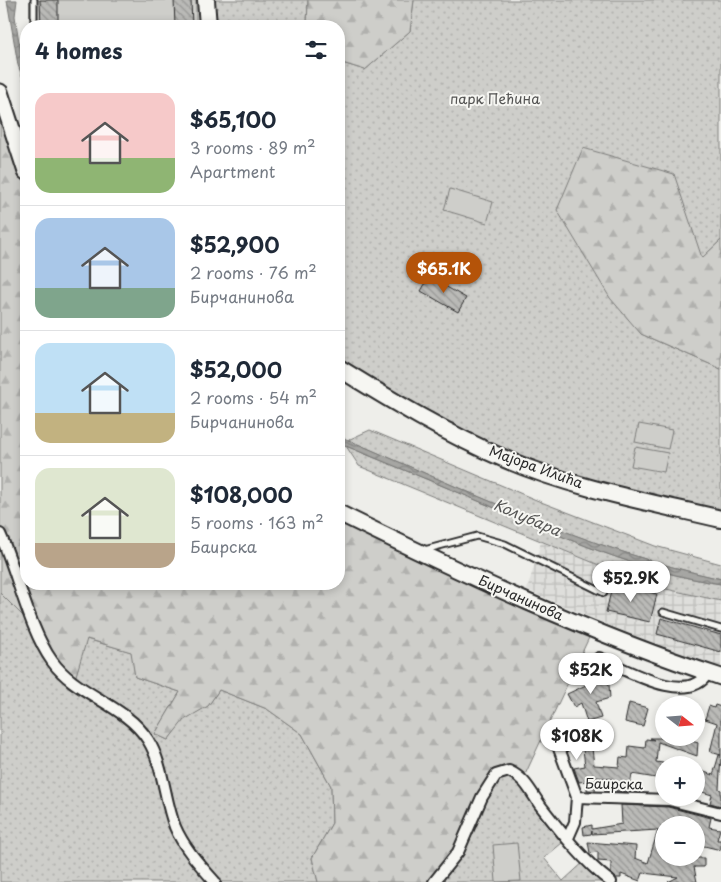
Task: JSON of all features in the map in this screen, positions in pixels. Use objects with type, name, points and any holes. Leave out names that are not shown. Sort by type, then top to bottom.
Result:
[{"type":"main road","points":[[206,0],[208,20]]},
{"type":"main road","points":[[0,92],[20,154]]},
{"type":"main road","name":"Мајора Илића","points":[[345,372],[395,403],[506,459],[563,479],[721,519]]},
{"type":"main road","name":"Бирчанинова","points":[[345,517],[416,552],[628,644],[715,675]]},
{"type":"street","points":[[0,534],[20,586]]},
{"type":"street","points":[[21,590],[36,628],[52,661],[74,682],[126,717],[148,739],[159,766],[175,826],[186,849],[215,882]]},
{"type":"street","name":"Бирчанинова","points":[[599,658],[654,683],[672,686],[696,686],[715,675]]},
{"type":"street","points":[[554,735],[577,797]]},
{"type":"street","points":[[434,882],[458,852],[482,797],[496,775],[510,771],[523,779],[539,804],[592,868],[611,882]]},
{"type":"street","name":"Баирска","points":[[568,838],[575,822],[577,797],[669,800],[721,813]]},
{"type":"lane","points":[[34,0],[34,20]]},
{"type":"lane","points":[[416,552],[477,536],[504,544],[604,593]]},
{"type":"lane","points":[[663,612],[721,629]]},
{"type":"shaded area","points":[[541,542],[657,587],[721,601],[721,669],[672,652],[527,590]]},
{"type":"green space","points":[[30,0],[196,0],[196,20],[30,20]]},
{"type":"green space","points":[[206,0],[308,0],[307,20],[208,20]]},
{"type":"green space","points":[[308,0],[414,0],[410,31],[365,70],[345,64],[345,20],[307,20]]},
{"type":"green space","name":"парк Пећина","points":[[414,0],[721,0],[721,240],[702,258],[641,334],[721,369],[721,519],[528,467],[345,372],[345,64],[365,70],[410,31]]},
{"type":"green space","points":[[0,92],[20,154],[20,590],[345,590],[345,517],[593,629],[523,779],[515,774],[496,775],[458,852],[434,882],[318,882],[312,858],[332,823],[331,786],[302,734],[267,709],[219,690],[208,706],[184,720],[168,740],[155,734],[180,692],[135,677],[131,652],[87,639],[74,682],[52,661],[35,628],[0,593]]},
{"type":"green space","points":[[583,148],[674,174],[702,258],[721,240],[721,369],[641,334],[610,298],[557,210]]},
{"type":"green space","points":[[450,189],[493,202],[487,223],[444,210]]},
{"type":"green space","points":[[639,424],[672,430],[668,449],[635,442]]},
{"type":"green space","points":[[370,430],[541,502],[655,546],[721,564],[721,579],[625,553],[532,519],[348,440]]},
{"type":"green space","points":[[346,446],[603,552],[661,571],[721,584],[721,601],[657,587],[616,572],[359,466]]},
{"type":"green space","points":[[635,447],[668,453],[664,472],[631,466]]},
{"type":"green space","points":[[0,593],[35,628],[74,682],[86,639],[132,652],[135,677],[180,692],[155,734],[168,740],[184,719],[208,706],[219,690],[267,709],[302,734],[331,786],[332,823],[312,858],[318,882],[0,882]]},
{"type":"green space","points":[[509,771],[568,838],[544,858],[563,881],[586,860],[611,882],[434,882],[496,775]]},
{"type":"green space","points":[[517,843],[521,881],[496,882],[493,845]]},
{"type":"water","points":[[7,0],[17,0],[15,16],[20,48],[20,70]]},
{"type":"water","name":"Колубара","points":[[345,439],[480,497],[575,535],[672,567],[721,579],[721,584],[661,571],[603,552],[345,446]]},
{"type":"building","points":[[40,0],[58,0],[58,20],[41,20]]},
{"type":"building","points":[[174,0],[191,0],[192,20],[175,20]]},
{"type":"building","points":[[429,277],[466,298],[458,312],[421,291]]},
{"type":"building","points":[[613,583],[657,594],[650,622],[606,612]]},
{"type":"building","points":[[661,618],[721,635],[721,652],[657,634]]},
{"type":"building","points":[[589,667],[595,677],[601,673],[609,685],[610,698],[596,702],[601,718],[587,722],[581,703],[574,707],[567,694],[586,685],[587,682],[580,673]]},
{"type":"building","points":[[629,703],[648,708],[643,726],[625,722]]},
{"type":"building","points":[[715,705],[721,707],[721,755],[710,752],[717,723],[705,719],[709,706],[714,708]]},
{"type":"building","points":[[572,728],[576,748],[567,749],[561,730]]},
{"type":"building","points":[[650,738],[655,738],[655,746],[658,746],[657,756],[655,756],[655,778],[632,774],[629,792],[616,791],[616,787],[610,786],[612,779],[596,777],[595,791],[587,790],[587,781],[579,782],[574,768],[585,766],[582,741],[591,740],[594,765],[619,767],[620,757],[628,758],[629,746],[645,748],[646,739],[654,740]]},
{"type":"building","points":[[669,746],[698,746],[697,756]]},
{"type":"building","points":[[719,755],[721,755],[719,789],[721,790],[721,806],[710,803],[712,795],[705,793],[705,772],[713,775]]},
{"type":"building","points":[[621,805],[668,807],[703,816],[655,816],[655,830],[592,834],[592,831],[591,834],[584,835],[583,827],[592,825],[592,829],[622,824]]},
{"type":"building","points":[[705,816],[711,818],[709,827],[720,829],[717,840],[721,840],[721,850],[705,846]]},
{"type":"building","points":[[655,840],[655,866],[704,867],[694,867],[697,882],[668,882],[678,877],[643,873],[640,881],[621,874],[621,878],[616,878],[611,873],[611,862],[598,861],[598,852],[590,853],[588,842],[636,846],[635,858],[648,863]]}]
